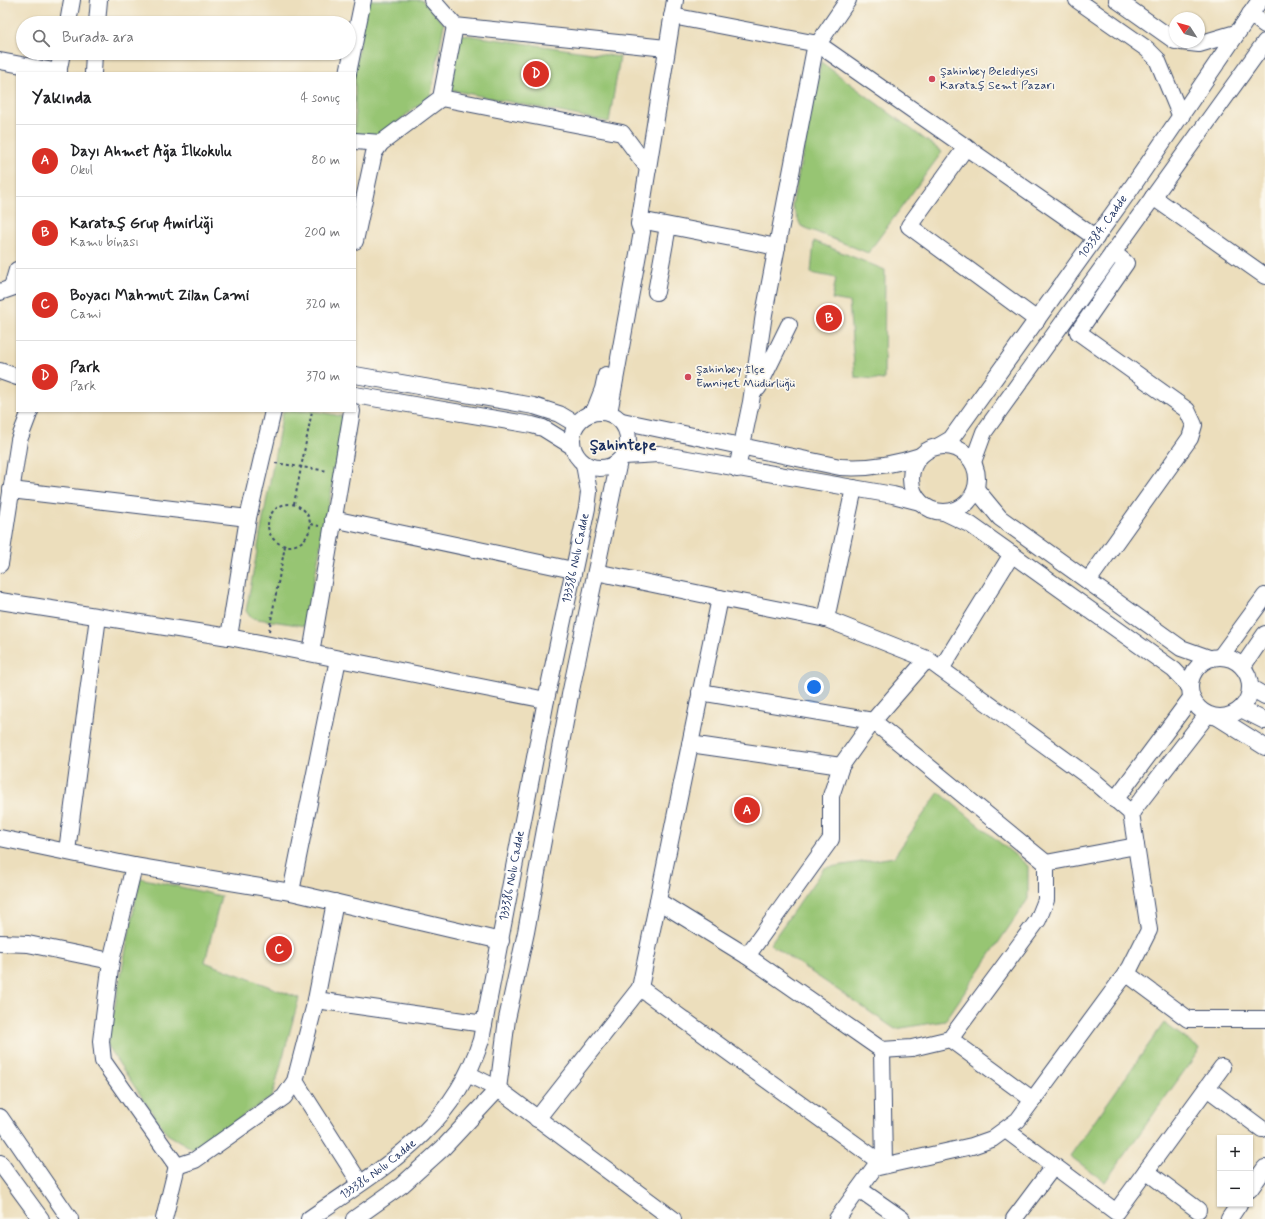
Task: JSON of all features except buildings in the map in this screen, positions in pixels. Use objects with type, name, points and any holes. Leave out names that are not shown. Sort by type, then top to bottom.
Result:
[{"type":"street","points":[[69,16],[72,0]]},
{"type":"street","points":[[98,16],[99,0]]},
{"type":"street","points":[[356,34],[363,0]]},
{"type":"street","points":[[432,0],[455,26],[666,48]]},
{"type":"street","points":[[675,0],[666,48],[639,222],[633,231],[603,389],[608,415],[626,427],[628,442],[621,458],[613,465],[598,468],[584,464],[578,459],[572,446],[573,431],[576,424],[587,414],[608,415],[840,467],[854,468],[886,466],[920,456],[939,446],[952,447],[964,452],[973,462],[977,476],[976,489],[969,501],[958,509],[944,512]]},
{"type":"street","points":[[737,469],[751,402],[764,314],[817,44],[848,0]]},
{"type":"street","points":[[1078,0],[1147,49],[1157,59],[1181,117]]},
{"type":"street","points":[[1117,0],[1169,37]]},
{"type":"street","name":"103384. Cadde","points":[[939,446],[951,439],[1037,320],[1181,117],[1236,33],[1260,0]]},
{"type":"street","points":[[1250,14],[1265,25]]},
{"type":"street","points":[[672,16],[817,44],[1096,238]]},
{"type":"street","points":[[356,236],[374,153],[381,143],[441,98],[455,26]]},
{"type":"street","points":[[1205,42],[1236,33]]},
{"type":"street","points":[[973,462],[984,432],[1265,42]]},
{"type":"street","points":[[0,61],[58,72],[61,60]]},
{"type":"street","points":[[92,72],[93,60]]},
{"type":"street","points":[[348,72],[351,60]]},
{"type":"street","points":[[441,98],[622,134],[648,168]]},
{"type":"street","points":[[356,141],[381,143]]},
{"type":"street","points":[[966,147],[909,226],[1037,320]]},
{"type":"street","points":[[1153,197],[1265,276]]},
{"type":"street","points":[[639,222],[668,226],[777,247]]},
{"type":"street","points":[[656,292],[668,226]]},
{"type":"street","points":[[1088,581],[1190,438],[1194,425],[1187,410],[1078,332],[1126,263],[1113,252]]},
{"type":"street","points":[[10,288],[16,273]]},
{"type":"street","points":[[751,402],[789,325]]},
{"type":"street","points":[[0,371],[16,377]]},
{"type":"street","points":[[356,375],[534,406],[559,414],[576,424]]},
{"type":"street","points":[[356,395],[532,425],[543,428],[572,446]]},
{"type":"street","points":[[0,564],[19,440],[30,412]]},
{"type":"street","points":[[229,638],[248,518],[260,461],[273,412]]},
{"type":"street","points":[[311,653],[352,412]]},
{"type":"street","points":[[621,458],[660,454],[737,469],[854,488],[920,502]]},
{"type":"street","points":[[920,456],[914,467],[911,479],[913,491],[920,502],[931,510],[944,512],[971,525],[1012,554],[1174,670],[1190,692],[1197,708],[1265,747]]},
{"type":"street","name":"133386 Nolu Cadde","points":[[354,1219],[402,1185],[443,1148],[498,1088],[506,1019],[526,932],[570,695],[621,458]]},
{"type":"street","name":"133386 Nolu Cadde","points":[[309,1219],[396,1158],[427,1130],[460,1089],[474,1062],[484,1024],[501,941],[546,700],[573,570],[588,508],[589,492],[584,464]]},
{"type":"street","points":[[826,618],[854,488]]},
{"type":"street","points":[[976,489],[1000,518],[1181,648],[1215,657],[1233,659],[1243,666],[1249,676],[1251,688],[1248,700],[1241,709],[1231,716],[1213,716],[1131,813]]},
{"type":"street","points":[[11,490],[248,518]]},
{"type":"street","points":[[333,520],[573,570]]},
{"type":"street","points":[[941,668],[1012,554]]},
{"type":"street","points":[[596,572],[826,618],[927,659],[1093,780],[1131,813],[1149,930],[1126,973],[1018,1120],[992,1139],[972,1146],[874,1168],[837,1219]]},
{"type":"street","points":[[1115,800],[1190,692],[1192,674],[1199,664],[1215,657],[1265,596]]},
{"type":"street","points":[[537,1119],[640,988],[720,598]]},
{"type":"street","points":[[0,601],[229,638],[546,700]]},
{"type":"street","points":[[67,851],[98,617]]},
{"type":"street","points":[[1243,666],[1265,634]]},
{"type":"street","points":[[291,892],[338,659]]},
{"type":"street","points":[[748,956],[831,839],[831,796],[841,766],[873,721],[927,659]]},
{"type":"street","points":[[1251,688],[1265,696]]},
{"type":"street","points":[[700,692],[873,721],[1046,863]]},
{"type":"street","points":[[1241,709],[1265,720]]},
{"type":"street","points":[[690,744],[841,766]]},
{"type":"street","points":[[0,838],[134,866],[291,892],[501,941]]},
{"type":"street","points":[[1046,863],[1136,846]]},
{"type":"street","points":[[658,901],[748,956],[882,1050],[912,1048],[950,1039],[1038,920],[1046,900],[1046,863]]},
{"type":"street","points":[[134,866],[112,961],[100,1041],[103,1061],[177,1166],[164,1219]]},
{"type":"street","points":[[177,1166],[194,1160],[284,1097],[295,1081],[316,1000],[335,902]]},
{"type":"street","points":[[0,943],[28,944],[112,961]]},
{"type":"street","points":[[1126,973],[1188,1019],[1265,1019]]},
{"type":"street","points":[[640,988],[884,1165]]},
{"type":"street","points":[[316,1000],[484,1024]]},
{"type":"street","points":[[950,1039],[1033,1100]]},
{"type":"street","points":[[882,1050],[884,1165]]},
{"type":"street","points":[[1006,1130],[1053,1167],[1116,1212],[1222,1067]]},
{"type":"street","points":[[468,1074],[498,1088],[537,1119],[673,1219]]},
{"type":"street","points":[[295,1081],[360,1183]]},
{"type":"street","points":[[1207,1088],[1262,1129]]},
{"type":"street","points":[[0,1117],[70,1219]]},
{"type":"street","points":[[0,1163],[41,1219]]},
{"type":"street","points":[[1014,1219],[1053,1167]]},
{"type":"street","points":[[1253,1185],[1265,1168]]},
{"type":"street","points":[[1146,1172],[1198,1210]]},
{"type":"street","points":[[859,1189],[902,1219]]},
{"type":"street","points":[[1229,1219],[1237,1207]]},
{"type":"path","points":[[293,505],[312,412]]},
{"type":"path","points":[[260,461],[301,466],[341,474]]},
{"type":"path","points":[[288,503],[293,505],[299,506],[307,513],[311,524],[308,535],[301,543],[290,547],[279,545],[271,537],[267,526],[270,516],[277,507],[288,503]]},
{"type":"path","points":[[267,645],[285,546]]},
{"type":"green space","points":[[365,0],[422,0],[444,24],[431,95],[380,136],[356,134],[355,72]]},
{"type":"green space","points":[[459,34],[620,57],[609,122],[451,90]]},
{"type":"green space","points":[[821,62],[942,152],[868,253],[801,226],[792,206]]},
{"type":"green space","points":[[814,241],[885,270],[884,380],[855,377],[849,302],[832,299],[836,278],[811,273]]},
{"type":"green space","points":[[283,412],[319,412],[346,417],[305,626],[251,618],[246,611]]},
{"type":"green space","points":[[939,792],[1028,866],[1028,899],[945,1021],[895,1029],[770,944],[824,868],[894,857]]},
{"type":"green space","points":[[140,878],[221,896],[205,962],[299,998],[272,1097],[193,1149],[167,1134],[107,1046]]},
{"type":"green space","points":[[1164,1023],[1200,1049],[1105,1182],[1070,1156]]},
{"type":"place","name":"Park","points":[[536,74]]},
{"type":"place","name":"Şahinbey Belediyesi Karataş Semt Pazarı","points":[[932,79]]},
{"type":"place","name":"Karataş Grup Amirliği","points":[[829,318]]},
{"type":"place","name":"Şahinbey İlçe Emniyet Müdürlüğü","points":[[688,377]]},
{"type":"place","name":"Dayı Ahmet Ağa İlkokulu","points":[[747,810]]},
{"type":"place","name":"Boyacı Mahmut Zilan Cami","points":[[279,949]]},
{"type":"district","name":"Şahintepe","points":[[623,445]]}]
